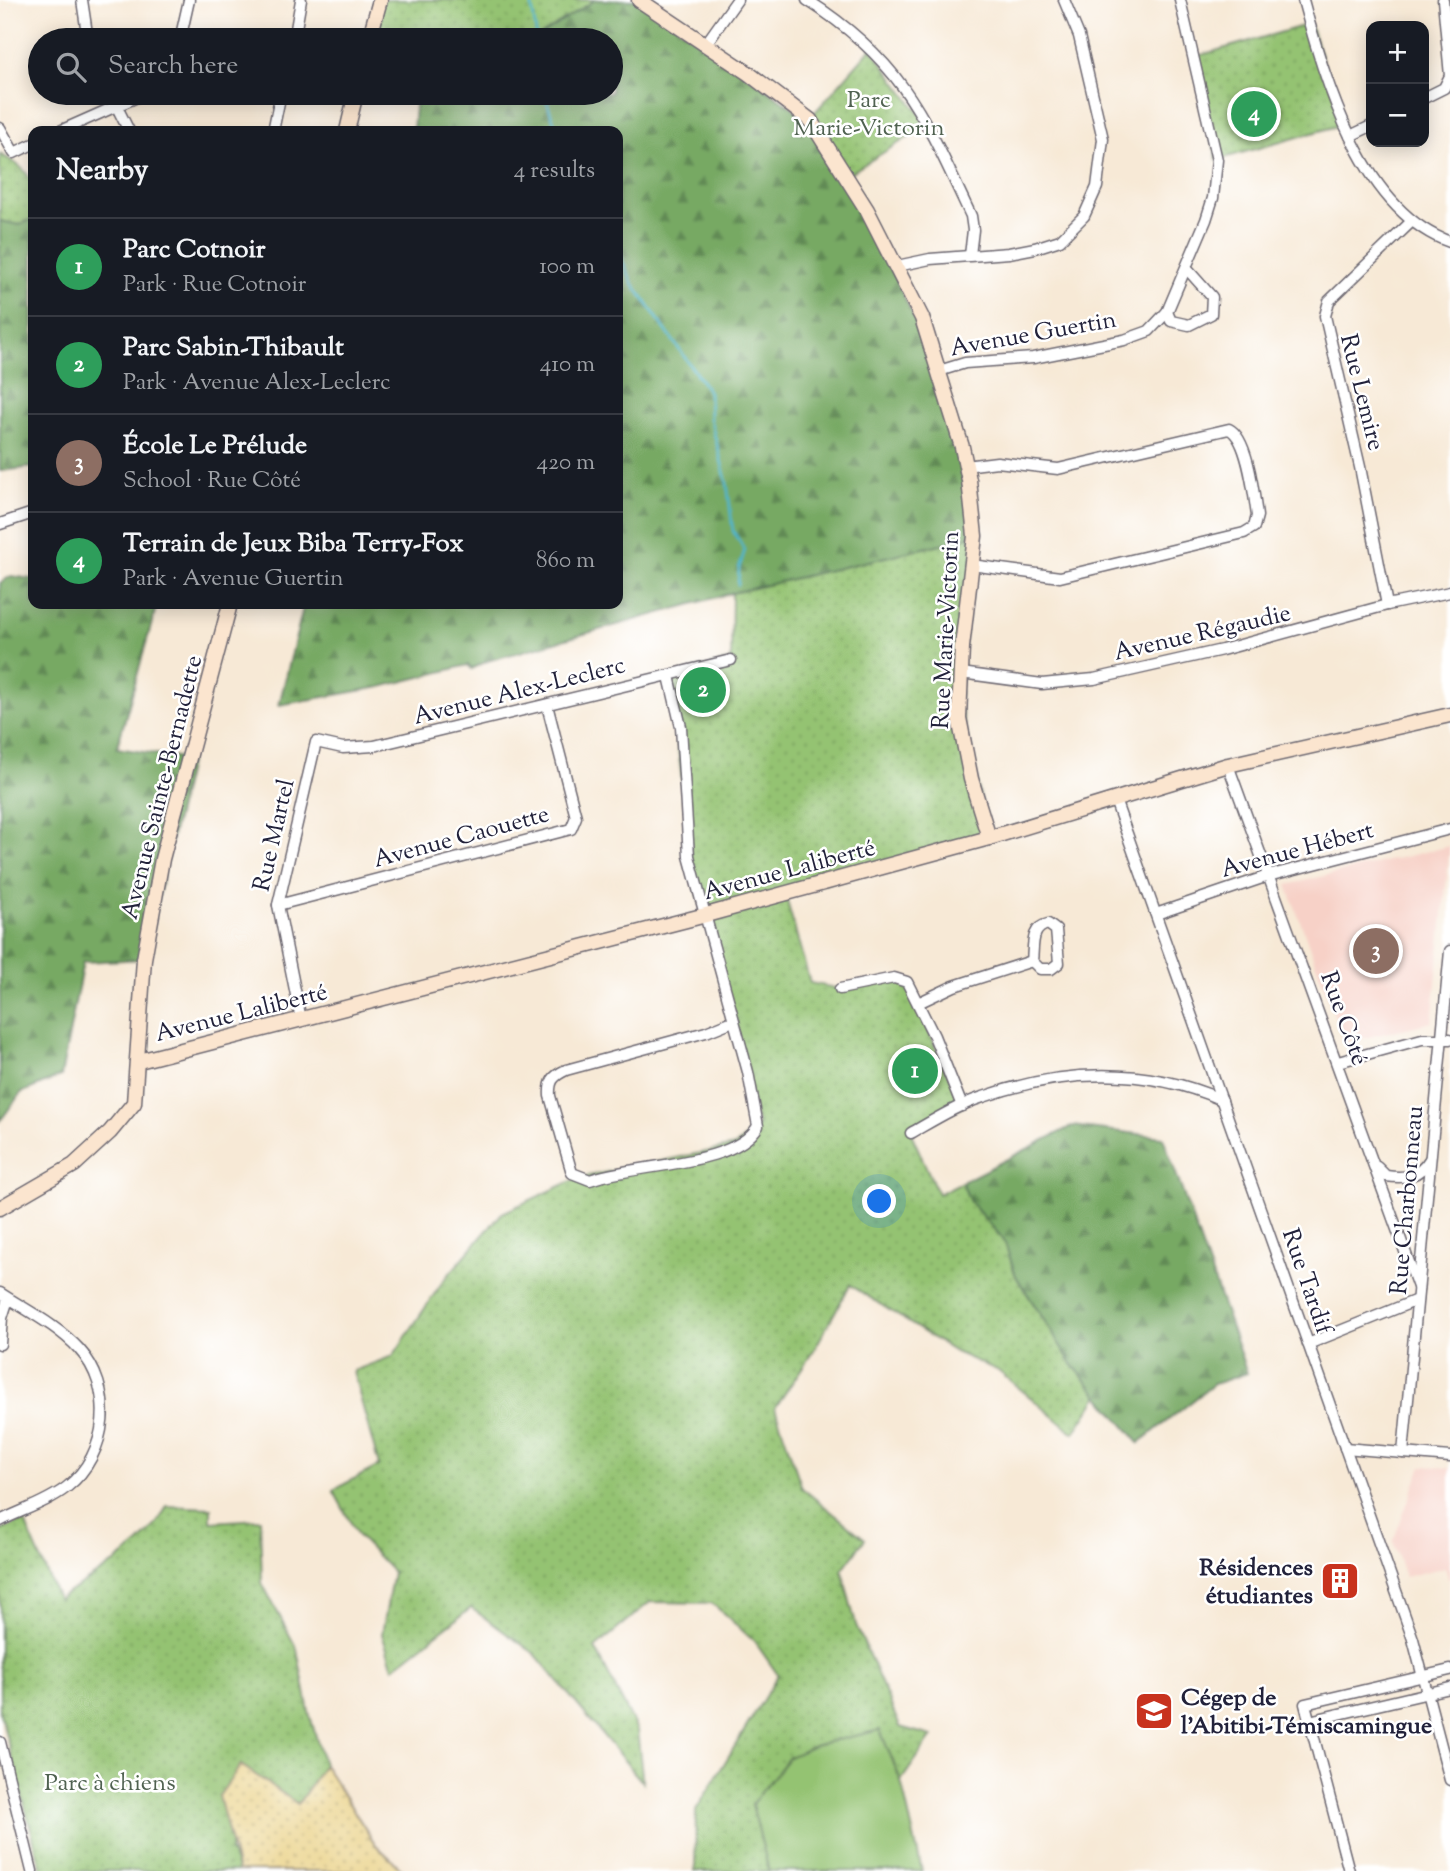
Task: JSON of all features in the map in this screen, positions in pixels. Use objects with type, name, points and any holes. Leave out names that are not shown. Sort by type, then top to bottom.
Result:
[{"type":"street","points":[[82,0],[86,28]]},
{"type":"street","points":[[183,28],[189,0]]},
{"type":"street","points":[[296,28],[301,0]]},
{"type":"street","points":[[372,28],[380,0]]},
{"type":"street","name":"Rue Marie-Victorin","points":[[639,0],[748,73],[816,125],[897,266],[922,318],[940,371],[965,466],[975,536],[959,718],[962,743],[989,838]]},
{"type":"street","points":[[705,45],[737,0]]},
{"type":"street","points":[[807,0],[867,44],[918,106],[971,216],[973,230],[970,255]]},
{"type":"street","points":[[897,266],[970,255],[1009,253],[1060,240],[1084,216],[1097,187],[1103,139],[1079,36],[1064,0]]},
{"type":"street","name":"Avenue Guertin","points":[[940,371],[965,363],[1033,358],[1124,340],[1149,331],[1167,312],[1187,269],[1213,198],[1217,160],[1180,0]]},
{"type":"street","points":[[1303,0],[1324,77],[1361,159],[1411,222],[1450,242]]},
{"type":"street","points":[[1429,96],[1444,88],[1450,76],[1443,0]]},
{"type":"street","points":[[71,126],[116,105],[126,126]]},
{"type":"street","points":[[274,126],[278,105]]},
{"type":"street","points":[[348,126],[353,105]]},
{"type":"street","points":[[0,128],[14,153],[28,146]]},
{"type":"street","points":[[1350,136],[1366,128]]},
{"type":"street","name":"Rue Lemire","points":[[1387,605],[1360,467],[1325,316],[1329,301],[1411,222]]},
{"type":"street","points":[[1167,312],[1171,321],[1189,325],[1211,314],[1212,297],[1187,269]]},
{"type":"street","points":[[965,466],[997,462],[1058,469],[1229,429],[1234,431],[1242,447],[1257,516],[1254,527],[1244,533],[1060,577],[971,565]]},
{"type":"street","points":[[0,524],[28,515]]},
{"type":"street","name":"Avenue Régaudie","points":[[961,673],[1042,684],[1094,678],[1222,650],[1387,605],[1450,592]]},
{"type":"street","name":"Avenue Sainte-Bernadette","points":[[0,1208],[74,1165],[110,1132],[134,1103],[144,959],[162,859],[229,609]]},
{"type":"street","name":"Avenue Alex-Leclerc","points":[[316,742],[343,748],[366,748],[731,660]]},
{"type":"street","points":[[669,676],[681,727],[687,842],[756,1105],[758,1126],[753,1135],[735,1146],[708,1155],[590,1180],[578,1178],[567,1164],[550,1096],[549,1086],[554,1076],[706,1032],[733,1021]]},
{"type":"street","name":"Avenue Caouette","points":[[278,905],[571,829],[576,817],[547,705]]},
{"type":"street","name":"Avenue Laliberté","points":[[138,1061],[706,915],[989,838],[1228,765],[1450,715]]},
{"type":"street","name":"Rue Martel","points":[[301,1020],[278,905],[316,742]]},
{"type":"street","name":"Rue Côté","points":[[1228,765],[1419,1287]]},
{"type":"street","name":"Rue Tardif","points":[[1115,800],[1413,1639],[1450,1780]]},
{"type":"street","name":"Avenue Hébert","points":[[1156,914],[1268,876],[1450,829]]},
{"type":"street","name":"Rue Charbonneau","points":[[1403,1453],[1430,1159],[1446,1039],[1450,951]]},
{"type":"street","points":[[918,1003],[954,986],[1032,961]]},
{"type":"street","points":[[840,989],[894,978],[907,982],[962,1106]]},
{"type":"street","points":[[1338,1062],[1422,1039],[1446,1039]]},
{"type":"street","points":[[911,1133],[982,1097],[1028,1085],[1115,1074],[1163,1080],[1195,1088],[1222,1100]]},
{"type":"street","points":[[1374,1163],[1386,1176],[1399,1178],[1412,1176],[1424,1168],[1430,1159]]},
{"type":"street","points":[[0,1344],[4,1296],[64,1335],[83,1354],[101,1389],[102,1426],[92,1457],[75,1480],[51,1497],[0,1521]]},
{"type":"street","points":[[1308,1344],[1417,1300]]},
{"type":"street","points":[[1345,1448],[1450,1457]]},
{"type":"street","points":[[1349,1871],[1305,1703],[1450,1670]]},
{"type":"street","points":[[1309,1721],[1450,1688]]},
{"type":"street","points":[[0,1742],[4,1779],[32,1871]]},
{"type":"shaded area","points":[[1450,846],[1432,1022],[1347,1042],[1342,1036],[1287,885]]},
{"type":"shaded area","points":[[1422,1466],[1450,1468],[1450,1584],[1445,1567],[1405,1577],[1393,1541]]},
{"type":"green space","points":[[380,0],[595,0],[552,28],[372,28]]},
{"type":"green space","points":[[595,0],[639,0],[810,120],[847,175],[939,371],[975,536],[732,593],[487,661],[472,669],[468,665],[381,687],[279,705],[303,609],[623,609],[623,126],[413,126],[415,105],[623,105],[623,28],[552,28]]},
{"type":"green space","points":[[1310,24],[1344,124],[1217,160],[1194,57]]},
{"type":"green space","name":"Parc Marie-Victorin","points":[[871,48],[928,125],[847,175],[809,119]]},
{"type":"green space","points":[[0,154],[20,167],[28,176],[28,221],[19,225],[0,221]]},
{"type":"green space","points":[[0,221],[19,225],[28,221],[28,468],[0,471]]},
{"type":"green space","points":[[975,536],[959,699],[989,838],[785,894],[810,983],[840,989],[894,978],[907,982],[962,1106],[911,1133],[938,1194],[962,1182],[970,1202],[1004,1240],[1016,1276],[1072,1364],[1099,1395],[1074,1433],[997,1370],[955,1352],[850,1285],[814,1350],[775,1408],[802,1488],[865,1539],[842,1570],[856,1625],[900,1727],[932,1736],[901,1781],[879,1730],[752,1804],[769,1871],[695,1871],[696,1810],[778,1675],[755,1642],[712,1603],[650,1602],[595,1648],[637,1730],[643,1783],[535,1654],[471,1608],[393,1668],[382,1634],[393,1572],[358,1536],[333,1490],[379,1466],[353,1371],[393,1356],[443,1281],[502,1213],[578,1178],[735,1146],[758,1126],[694,877],[669,676],[731,660],[732,593]]},
{"type":"green space","points":[[11,576],[28,578],[28,609],[156,609],[117,748],[190,759],[144,959],[83,962],[61,1076],[21,1093],[0,1121],[0,583]]},
{"type":"green space","points":[[1072,1126],[1163,1137],[1247,1373],[1214,1384],[1139,1443],[1072,1364],[1016,1276],[1004,1240],[970,1202],[962,1182]]},
{"type":"green space","name":"Parc à chiens","points":[[167,1506],[211,1508],[211,1522],[260,1519],[262,1583],[297,1649],[309,1712],[324,1765],[298,1804],[241,1765],[230,1851],[238,1871],[42,1871],[0,1713],[0,1531],[24,1520],[58,1599],[134,1548],[158,1521]]},
{"type":"green space","points":[[880,1730],[901,1781],[922,1871],[769,1871],[752,1804],[789,1757],[816,1745]]},
{"type":"sand","points":[[241,1765],[298,1804],[324,1765],[376,1845],[404,1871],[238,1871],[219,1796]]},
{"type":"waterway","points":[[531,0],[535,28]]},
{"type":"waterway","points":[[548,105],[555,126]]},
{"type":"waterway","points":[[623,262],[632,282],[709,392],[710,418],[727,483],[733,531],[745,550],[739,568],[738,585]]},
{"type":"place","name":"Terrain de Jeux Biba Terry-Fox","points":[[1254,114]]},
{"type":"place","name":"Parc Sabin-Thibault","points":[[703,690]]},
{"type":"place","name":"École Le Prélude","points":[[1376,951]]},
{"type":"place","name":"Parc Cotnoir","points":[[915,1071]]},
{"type":"place","name":"Résidences étudiantes","points":[[1340,1581]]},
{"type":"place","name":"Cégep de l'Abitibi-Témiscamingue","points":[[1154,1711]]}]
